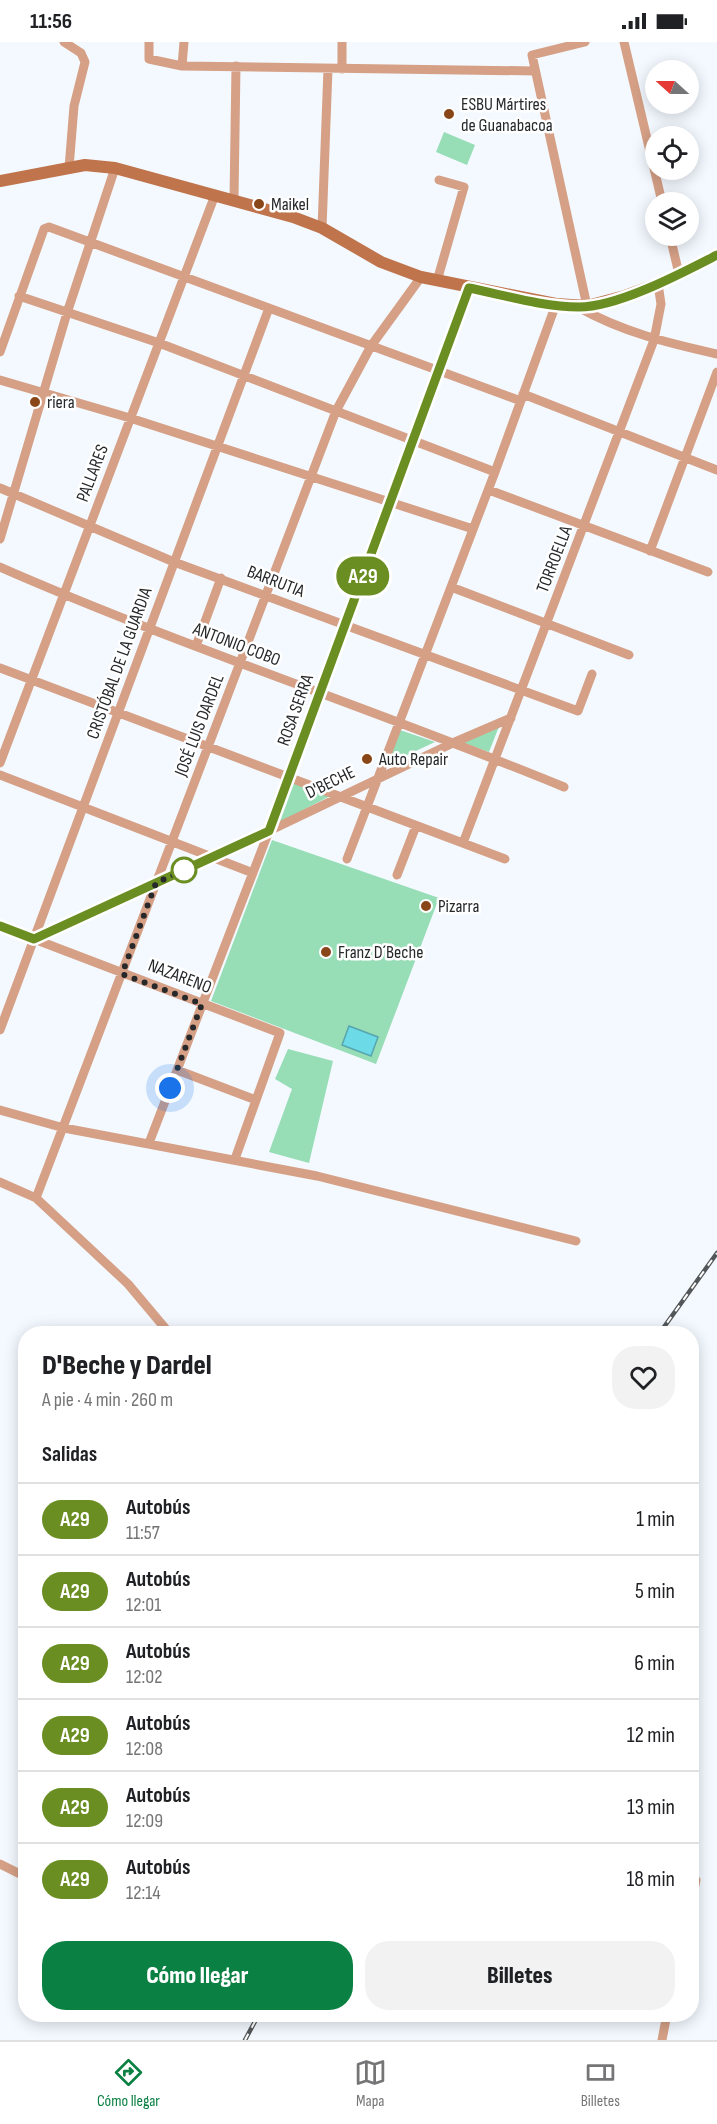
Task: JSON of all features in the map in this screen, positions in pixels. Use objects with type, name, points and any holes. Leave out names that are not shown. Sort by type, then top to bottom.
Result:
[{"type":"street","points":[[64,42],[81,53],[85,62],[74,106],[69,168]]},
{"type":"street","points":[[149,42],[148,59],[182,66],[535,71]]},
{"type":"street","points":[[182,66],[184,42]]},
{"type":"street","points":[[342,42],[342,69]]},
{"type":"street","points":[[585,42],[532,55],[583,307],[600,319],[654,340],[717,354]]},
{"type":"street","points":[[624,42],[660,192]]},
{"type":"street","points":[[234,200],[236,66]]},
{"type":"street","points":[[322,228],[328,69]]},
{"type":"street","points":[[0,182],[91,165],[115,168],[234,200],[322,228],[381,262],[421,277],[469,288],[583,307],[658,284],[717,255]]},
{"type":"street","points":[[0,539],[67,313],[115,168]]},
{"type":"street","points":[[437,281],[464,187],[439,180]]},
{"type":"street","name":"PALLARES","points":[[0,763],[215,195]]},
{"type":"street","points":[[0,352],[18,296],[46,227],[90,241],[439,371],[620,432],[717,470]]},
{"type":"street","points":[[672,246],[679,274]]},
{"type":"street","name":"JOSÉ LUIS DARDEL","points":[[36,1198],[336,411],[371,346],[421,277]]},
{"type":"street","name":"TORROELLA","points":[[463,843],[654,340],[661,304],[658,284]]},
{"type":"street","name":"ROSA SERRA","points":[[149,1143],[289,778],[469,288]]},
{"type":"street","points":[[18,296],[159,343],[495,472]]},
{"type":"street","points":[[347,859],[489,490],[556,304]]},
{"type":"street","name":"CRISTÓBAL DE LA GUARDIA","points":[[0,1030],[269,308]]},
{"type":"street","points":[[650,551],[717,372]]},
{"type":"street","points":[[0,380],[130,418],[473,529]]},
{"type":"street","name":"BARRUTIA","points":[[0,488],[89,528],[174,562],[578,711],[592,674]]},
{"type":"street","points":[[489,490],[708,572]]},
{"type":"street","name":"ANTONIO COBO","points":[[0,567],[63,595],[320,694],[455,742],[564,787]]},
{"type":"street","points":[[196,646],[221,578]]},
{"type":"street","points":[[451,587],[629,655]]},
{"type":"street","points":[[0,668],[366,808],[505,858]]},
{"type":"street","name":"D'BECHE","points":[[34,939],[511,718]]},
{"type":"street","points":[[0,776],[253,873]]},
{"type":"street","points":[[397,875],[416,826]]},
{"type":"street","name":"NAZARENO","points":[[0,926],[279,1033],[256,1100]]},
{"type":"street","points":[[177,1070],[256,1100],[235,1159]]},
{"type":"street","points":[[0,1110],[64,1128],[317,1176],[576,1241]]},
{"type":"street","points":[[0,1182],[36,1198],[128,1284],[163,1326]]},
{"type":"street","points":[[0,1864],[18,1873]]},
{"type":"street","points":[[662,2040],[665,2022]]},
{"type":"green space","points":[[444,132],[475,145],[467,165],[436,152]]},
{"type":"green space","points":[[500,724],[489,752],[461,742]]},
{"type":"green space","points":[[400,730],[435,742],[388,764]]},
{"type":"green space","points":[[290,781],[330,796],[273,826]]},
{"type":"green space","name":"Franz D´Beche","points":[[272,840],[439,898],[376,1064],[211,1001]]},
{"type":"green space","points":[[288,1049],[333,1061],[309,1163],[269,1152],[292,1089],[275,1079]]},
{"type":"water","points":[[349,1026],[378,1037],[371,1056],[342,1045]]},
{"type":"railway","points":[[665,1326],[717,1253]]},
{"type":"railway","points":[[245,2040],[255,2022]]},
{"type":"bus line","name":"A29","points":[[0,926],[34,939],[269,831],[469,288],[556,304],[587,306],[652,286],[717,255]]},
{"type":"place","name":"ESBU Mártires de Guanabacoa","points":[[449,114]]},
{"type":"place","name":"Maikel","points":[[259,204]]},
{"type":"place","name":"riera","points":[[35,402]]},
{"type":"place","name":"Auto Repair","points":[[367,759]]},
{"type":"place","name":"Pizarra","points":[[426,906]]},
{"type":"place","name":"Franz D´Beche","points":[[326,952]]},
{"type":"route","points":[[170,1088],[202,1004],[122,974],[156,883],[184,870]]}]
